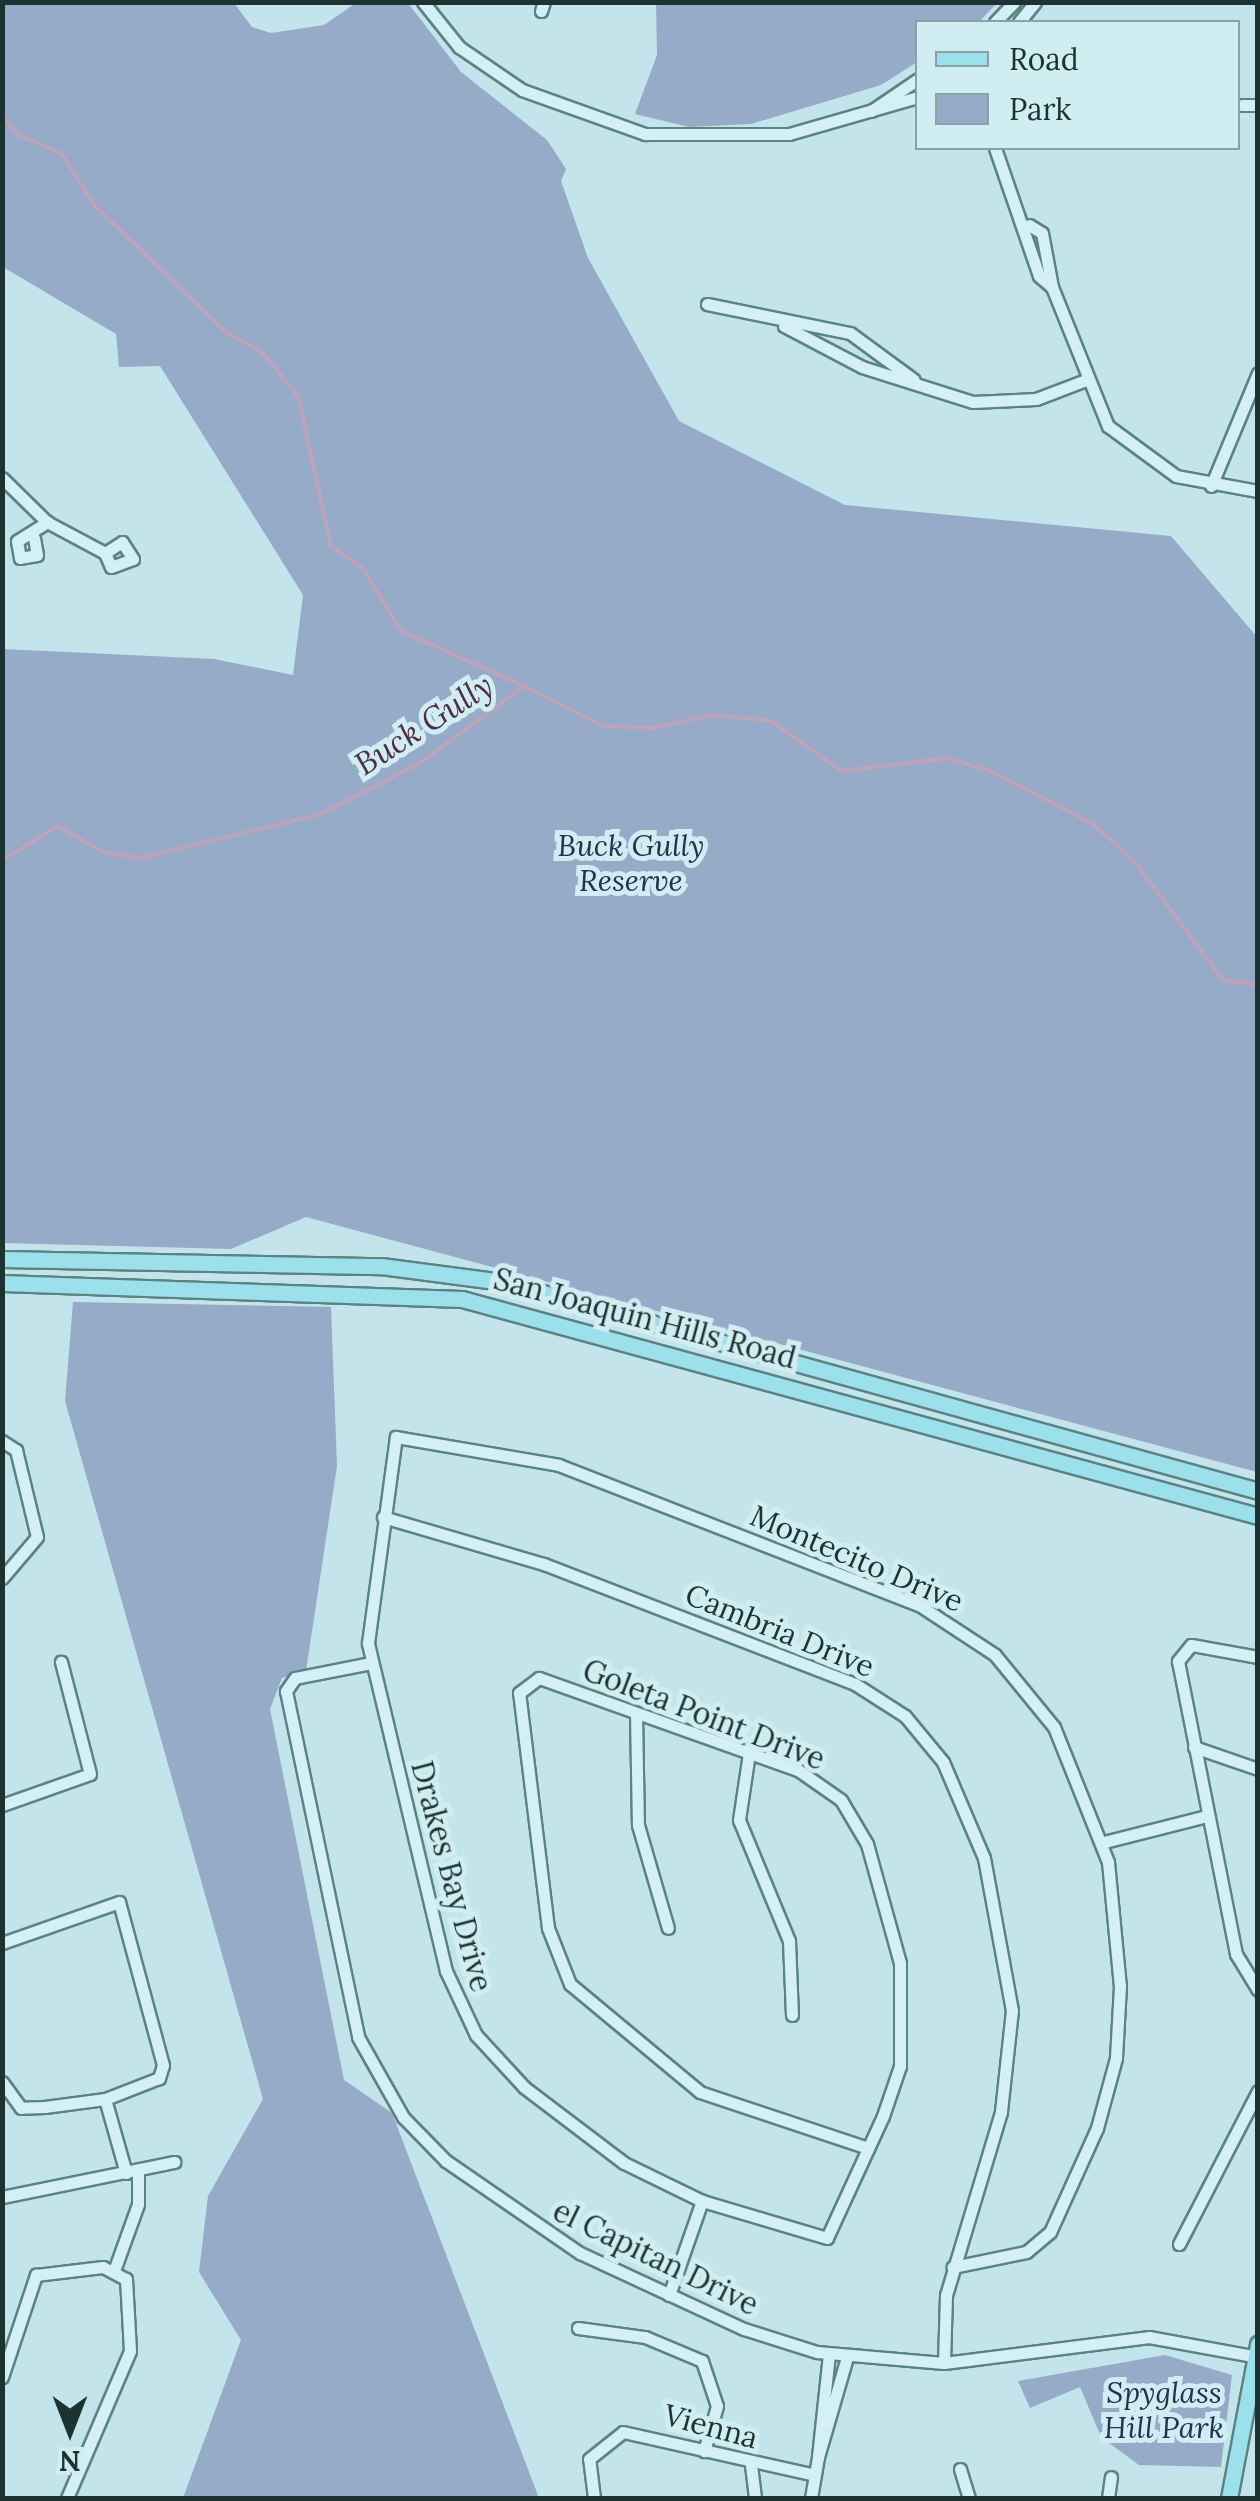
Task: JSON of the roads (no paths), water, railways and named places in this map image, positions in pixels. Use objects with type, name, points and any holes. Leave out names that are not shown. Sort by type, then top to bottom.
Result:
[{"type":"main road","name":"San Joaquin Hills Road","points":[[2,1259],[381,1266],[503,1282],[1258,1491]]},
{"type":"main road","name":"San Joaquin Hills Road","points":[[2,1283],[462,1299],[1258,1516]]},
{"type":"main road","points":[[1229,2498],[1255,2350]]},
{"type":"street","points":[[422,2],[459,46],[522,90],[644,134],[738,139],[915,97]]},
{"type":"street","points":[[870,110],[915,81]]},
{"type":"street","points":[[1242,104],[1258,105]]},
{"type":"street","points":[[996,150],[1029,225],[1042,233],[1056,271],[1052,287]]},
{"type":"street","points":[[1029,225],[1026,238],[1052,287],[1086,380],[1108,426],[1139,454],[1211,486],[1258,492]]},
{"type":"street","points":[[708,304],[784,326],[850,333],[917,383]]},
{"type":"street","points":[[784,326],[816,348],[973,402],[1036,399],[1086,380]]},
{"type":"street","points":[[1211,486],[1258,373]]},
{"type":"street","points":[[2,478],[47,522],[105,553]]},
{"type":"street","points":[[34,538],[47,522]]},
{"type":"street","name":"Drakes Bay Drive","points":[[396,1437],[369,1604],[372,1663],[446,1971],[476,2035],[593,2142],[702,2201],[827,2238]]},
{"type":"street","name":"Montecito Drive","points":[[396,1437],[550,1462],[946,1620],[995,1655],[1042,1710],[1104,1842],[1120,2004],[1097,2128],[1044,2240],[953,2267]]},
{"type":"street","points":[[2,1441],[16,1450],[37,1538],[2,1578]]},
{"type":"street","name":"Cambria Drive","points":[[383,1517],[544,1564],[855,1684],[932,1746],[984,1858],[1012,2010],[1001,2112],[953,2267],[944,2363]]},
{"type":"street","points":[[1258,1657],[1181,1651],[1194,1747],[1236,1954],[1258,1990]]},
{"type":"street","points":[[2,1805],[90,1774],[61,1662]]},
{"type":"street","name":"el Capitan Drive","points":[[372,1663],[288,1683],[346,1993],[386,2092],[446,2161],[527,2221],[669,2295],[829,2354],[944,2363],[1149,2337],[1255,2350]]},
{"type":"street","name":"Goleta Point Drive","points":[[827,2238],[868,2148],[893,2092],[905,2015],[867,1844],[826,1787],[749,1752],[538,1678],[522,1684],[520,1702],[548,1928],[570,1984],[700,2092],[868,2148]]},
{"type":"street","points":[[636,1713],[638,1825],[668,1928]]},
{"type":"street","points":[[1194,1747],[1258,1769]]},
{"type":"street","points":[[749,1752],[739,1820],[790,1941],[792,2015]]},
{"type":"street","points":[[1104,1842],[1207,1816]]},
{"type":"street","points":[[2,1944],[111,1902],[124,1907],[164,2072],[105,2099],[21,2108],[2,2082]]},
{"type":"street","points":[[1179,2244],[1258,2091]]},
{"type":"street","points":[[105,2099],[132,2172],[138,2204],[109,2268]]},
{"type":"street","points":[[2,2197],[174,2162]]},
{"type":"street","points":[[669,2295],[702,2201]]},
{"type":"street","points":[[2,2376],[26,2286],[36,2275],[109,2268],[126,2279],[130,2350],[67,2498]]},
{"type":"street","points":[[578,2328],[658,2340],[702,2362],[716,2406],[704,2452]]},
{"type":"street","points":[[818,2456],[829,2354]]},
{"type":"street","points":[[811,2498],[812,2474],[847,2357]]},
{"type":"street","name":"Vienna","points":[[594,2498],[589,2459],[616,2433],[751,2465],[812,2474]]},
{"type":"street","points":[[751,2465],[755,2498]]},
{"type":"street","points":[[960,2469],[969,2498]]},
{"type":"street","points":[[1108,2498],[1111,2478]]},
{"type":"waterway","points":[[2,116],[18,135],[61,153],[94,205],[226,332],[263,353],[298,396],[331,546],[363,568],[401,631],[524,686]]},
{"type":"waterway","name":"Buck Gully","points":[[2,860],[58,826],[103,852],[141,858],[321,814],[420,763],[524,686],[602,726],[653,728],[711,715],[771,721],[842,771],[948,758],[990,771],[1093,824],[1134,861],[1223,980],[1258,985]]},
{"type":"park label","name":"Buck Gully Reserve","points":[[631,862]]},
{"type":"park label","name":"Spyglass Hill Park","points":[[1164,2409]]}]
